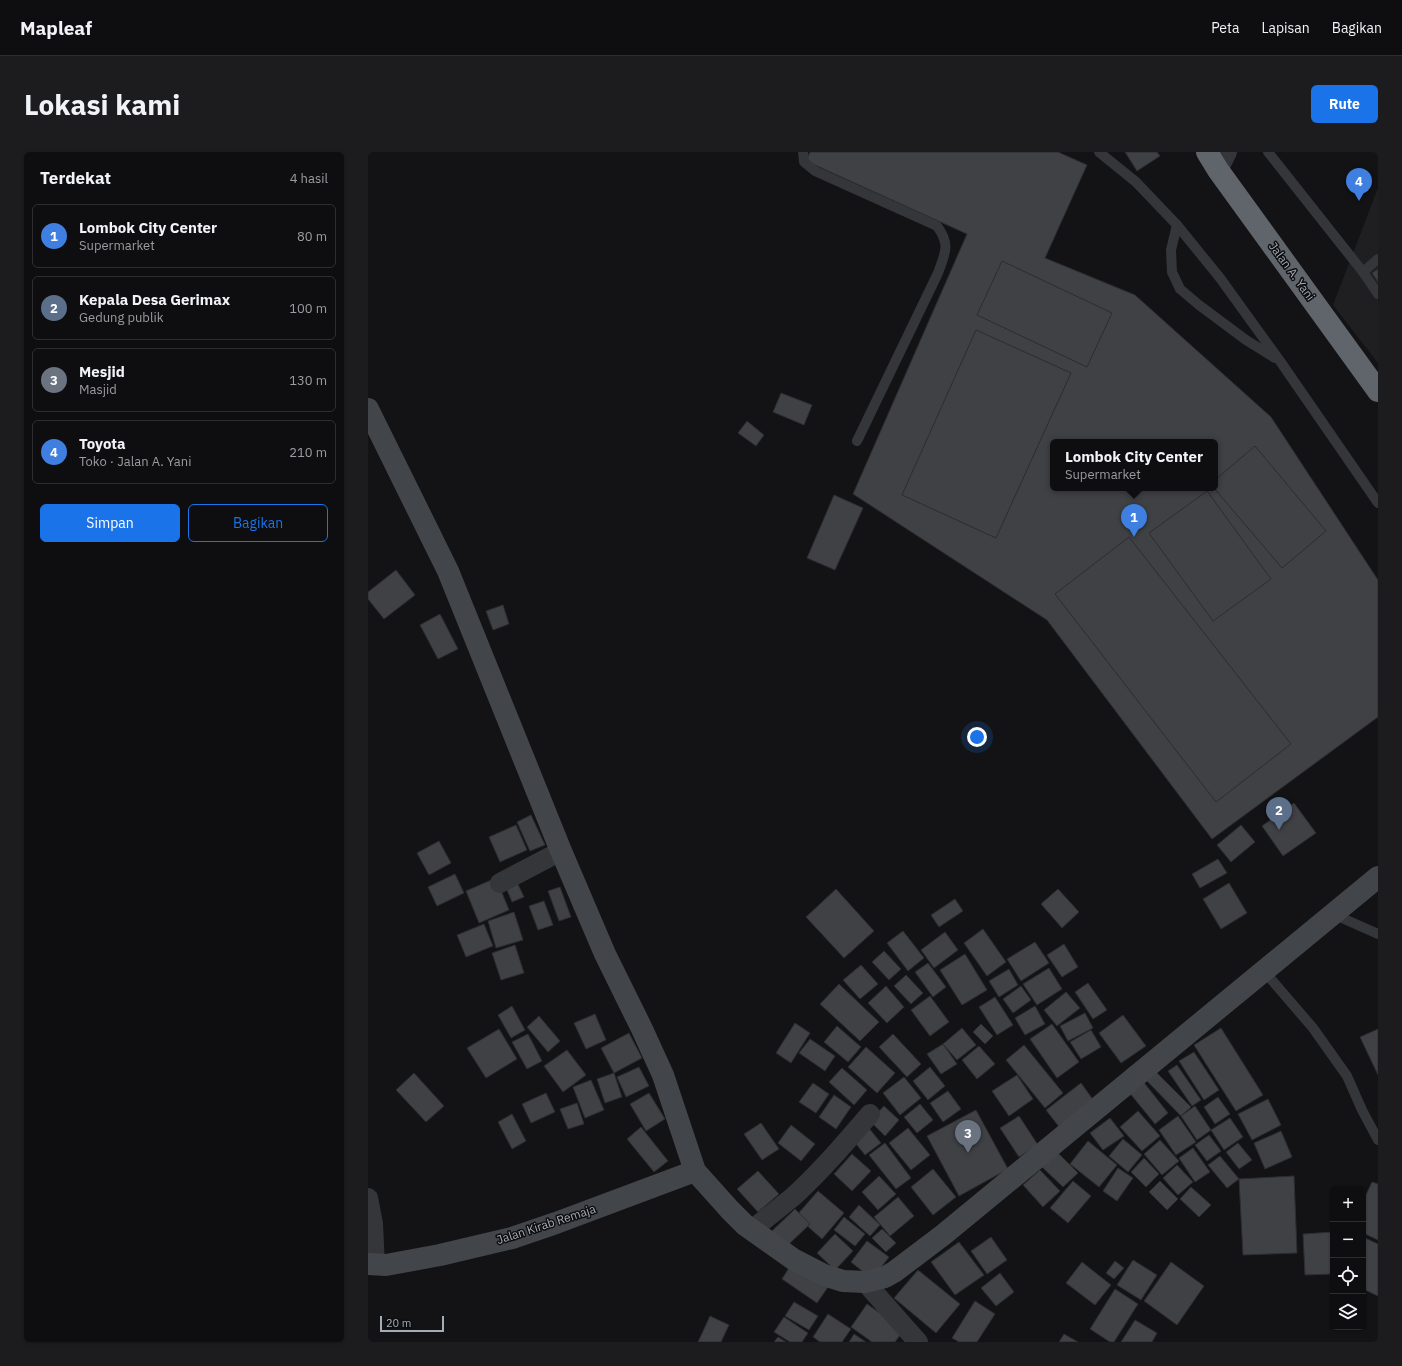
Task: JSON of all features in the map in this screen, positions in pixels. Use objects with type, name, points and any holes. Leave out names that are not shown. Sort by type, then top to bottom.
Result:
[{"type":"highway","name":"Jalan A. Yani","points":[[1207,152],[1223,161],[1378,391]]},
{"type":"street","points":[[368,409],[448,571],[561,851],[605,954],[663,1075],[695,1171],[745,1225],[793,1259],[824,1275],[844,1281],[864,1282],[880,1278],[894,1272],[943,1235],[1378,877]]},
{"type":"street","points":[[500,883],[561,851]]},
{"type":"street","points":[[752,1230],[794,1196],[841,1149],[870,1114]]},
{"type":"street","name":"Jalan Kirab Remaja","points":[[371,1265],[386,1265],[440,1255],[512,1238],[695,1171]]},
{"type":"street","points":[[368,1198],[373,1224],[371,1265]]},
{"type":"street","points":[[864,1282],[912,1339]]},
{"type":"lane","points":[[803,152],[804,162],[815,170],[937,226],[946,241],[945,254],[938,274],[857,441]]},
{"type":"lane","points":[[1098,152],[1136,182],[1177,225],[1220,278],[1280,361],[1378,503]]},
{"type":"lane","points":[[1268,152],[1363,272],[1378,294]]},
{"type":"lane","points":[[1177,225],[1171,250],[1172,272],[1180,289],[1246,340],[1280,361]]},
{"type":"lane","points":[[1363,272],[1378,259]]},
{"type":"lane","points":[[1333,914],[1378,934]]},
{"type":"lane","points":[[1264,971],[1313,1028],[1346,1076],[1378,1140]]},
{"type":"shaded area","points":[[1378,188],[1378,363],[1333,305]]},
{"type":"building","points":[[810,152],[1058,152],[1087,165],[1045,258],[1135,295],[1271,417],[1378,580],[1378,717],[1212,839],[1047,620],[853,494],[967,234],[806,161]]},
{"type":"building","points":[[1125,152],[1157,152],[1160,156],[1137,171]]},
{"type":"building","points":[[1002,261],[1112,313],[1087,367],[977,315]]},
{"type":"building","points":[[1378,269],[1378,282],[1372,273]]},
{"type":"building","points":[[976,330],[1071,373],[996,538],[902,495]]},
{"type":"building","points":[[781,393],[812,405],[804,425],[773,412]]},
{"type":"building","points":[[747,421],[764,435],[756,446],[738,433]]},
{"type":"building","points":[[1255,446],[1326,531],[1282,568],[1217,491],[1218,491],[1218,477]]},
{"type":"building","points":[[1207,491],[1271,579],[1213,621],[1149,533]]},
{"type":"building","points":[[834,495],[863,508],[835,570],[807,558]]},
{"type":"building","points":[[1129,537],[1291,744],[1216,802],[1055,594]]},
{"type":"building","points":[[396,570],[415,595],[384,619],[368,599],[368,592]]},
{"type":"building","points":[[503,605],[509,624],[493,630],[486,611]]},
{"type":"building","points":[[440,614],[458,649],[438,659],[420,625]]},
{"type":"building","points":[[1294,803],[1316,833],[1283,856],[1262,826]]},
{"type":"building","points":[[531,815],[545,845],[530,851],[517,822]]},
{"type":"building","points":[[516,825],[527,850],[500,862],[489,837]]},
{"type":"building","points":[[1241,825],[1255,842],[1231,862],[1217,845]]},
{"type":"building","points":[[439,841],[451,863],[429,875],[417,853]]},
{"type":"building","points":[[1218,859],[1227,873],[1200,888],[1192,874]]},
{"type":"building","points":[[455,874],[464,893],[437,906],[428,887]]},
{"type":"building","points":[[496,878],[509,910],[479,923],[466,891]]},
{"type":"building","points":[[516,880],[524,897],[512,902],[505,885]]},
{"type":"building","points":[[1229,883],[1247,913],[1221,929],[1203,899]]},
{"type":"building","points":[[560,887],[571,917],[559,921],[548,891]]},
{"type":"building","points":[[836,889],[874,931],[844,958],[806,917]]},
{"type":"building","points":[[1058,889],[1079,912],[1062,928],[1041,904]]},
{"type":"building","points":[[955,899],[963,911],[939,927],[931,915]]},
{"type":"building","points":[[544,901],[553,925],[538,930],[529,906]]},
{"type":"building","points":[[514,912],[523,940],[496,948],[488,921]]},
{"type":"building","points":[[484,924],[493,946],[466,957],[457,935]]},
{"type":"building","points":[[983,929],[1006,962],[987,976],[964,943]]},
{"type":"building","points":[[903,931],[924,958],[908,971],[887,943]]},
{"type":"building","points":[[945,932],[958,950],[934,968],[921,950]]},
{"type":"building","points":[[1035,942],[1049,963],[1021,981],[1007,959]]},
{"type":"building","points":[[1064,944],[1078,967],[1062,977],[1047,955]]},
{"type":"building","points":[[515,945],[524,973],[501,980],[492,953]]},
{"type":"building","points":[[884,951],[901,969],[889,980],[872,962]]},
{"type":"building","points":[[965,954],[987,990],[962,1005],[940,970]]},
{"type":"building","points":[[928,963],[946,987],[933,997],[915,972]]},
{"type":"building","points":[[861,965],[878,984],[860,999],[843,980]]},
{"type":"building","points":[[1049,968],[1062,989],[1037,1005],[1023,984]]},
{"type":"building","points":[[1009,969],[1018,985],[999,997],[989,981]]},
{"type":"building","points":[[906,975],[923,993],[911,1004],[894,986]]},
{"type":"building","points":[[1088,983],[1107,1010],[1093,1019],[1075,992]]},
{"type":"building","points":[[839,984],[879,1022],[860,1041],[820,1004]]},
{"type":"building","points":[[886,986],[904,1007],[887,1023],[868,1003]]},
{"type":"building","points":[[1021,986],[1031,1000],[1013,1013],[1003,999]]},
{"type":"building","points":[[1066,992],[1080,1008],[1057,1026],[1044,1010]]},
{"type":"building","points":[[930,996],[949,1022],[930,1036],[911,1010]]},
{"type":"building","points":[[995,997],[1013,1025],[997,1035],[979,1007]]},
{"type":"building","points":[[512,1006],[525,1030],[511,1038],[498,1015]]},
{"type":"building","points":[[1035,1006],[1045,1024],[1025,1035],[1015,1018]]},
{"type":"building","points":[[1085,1013],[1093,1028],[1068,1041],[1060,1026]]},
{"type":"building","points":[[595,1014],[606,1040],[586,1049],[574,1023]]},
{"type":"building","points":[[1123,1015],[1146,1046],[1121,1063],[1099,1033]]},
{"type":"building","points":[[539,1016],[560,1041],[548,1052],[527,1027]]},
{"type":"building","points":[[795,1023],[810,1033],[791,1063],[776,1053]]},
{"type":"building","points":[[981,1024],[993,1036],[985,1044],[973,1032]]},
{"type":"building","points":[[1052,1024],[1079,1062],[1057,1078],[1030,1039]]},
{"type":"building","points":[[837,1026],[861,1047],[848,1062],[824,1042]]},
{"type":"building","points":[[962,1028],[976,1045],[957,1060],[943,1044]]},
{"type":"building","points":[[1221,1028],[1263,1095],[1236,1111],[1194,1045]]},
{"type":"building","points":[[499,1029],[517,1059],[486,1078],[467,1048]]},
{"type":"building","points":[[1378,1029],[1378,1075],[1360,1037]]},
{"type":"building","points":[[1091,1030],[1101,1047],[1081,1059],[1070,1042]]},
{"type":"building","points":[[629,1033],[642,1058],[614,1073],[601,1048]]},
{"type":"building","points":[[528,1034],[542,1061],[527,1069],[512,1042]]},
{"type":"building","points":[[893,1034],[921,1064],[907,1077],[879,1047]]},
{"type":"building","points":[[810,1039],[835,1056],[825,1071],[799,1053]]},
{"type":"building","points":[[943,1044],[957,1064],[941,1074],[927,1054]]},
{"type":"building","points":[[1024,1045],[1063,1093],[1045,1108],[1006,1060]]},
{"type":"building","points":[[979,1046],[995,1064],[977,1079],[962,1060]]},
{"type":"building","points":[[866,1047],[895,1073],[877,1093],[848,1067]]},
{"type":"building","points":[[567,1050],[586,1075],[563,1092],[544,1066]]},
{"type":"building","points":[[1194,1052],[1219,1090],[1204,1100],[1179,1061]]},
{"type":"building","points":[[1177,1065],[1201,1100],[1192,1106],[1168,1071]]},
{"type":"building","points":[[639,1067],[649,1086],[626,1097],[617,1077]]},
{"type":"building","points":[[930,1067],[945,1086],[928,1100],[913,1081]]},
{"type":"building","points":[[842,1068],[867,1090],[854,1105],[829,1082]]},
{"type":"building","points":[[1154,1070],[1191,1107],[1181,1116],[1145,1079]]},
{"type":"building","points":[[414,1073],[444,1106],[426,1122],[396,1090]]},
{"type":"building","points":[[614,1073],[622,1097],[605,1103],[597,1079]]},
{"type":"building","points":[[1017,1075],[1033,1099],[1009,1116],[992,1091]]},
{"type":"building","points":[[904,1077],[921,1098],[900,1115],[883,1093]]},
{"type":"building","points":[[591,1080],[604,1110],[585,1118],[573,1087]]},
{"type":"building","points":[[1142,1080],[1168,1113],[1155,1124],[1128,1091]]},
{"type":"building","points":[[813,1083],[829,1094],[816,1113],[799,1102]]},
{"type":"building","points":[[1081,1083],[1094,1101],[1060,1128],[1046,1110]]},
{"type":"building","points":[[948,1091],[961,1109],[943,1122],[930,1103]]},
{"type":"building","points":[[546,1093],[555,1112],[531,1123],[522,1104]]},
{"type":"building","points":[[649,1093],[665,1119],[646,1131],[630,1104]]},
{"type":"building","points":[[834,1095],[851,1107],[836,1129],[819,1117]]},
{"type":"building","points":[[1218,1097],[1230,1114],[1215,1124],[1204,1107]]},
{"type":"building","points":[[1268,1099],[1281,1125],[1252,1140],[1238,1114]]},
{"type":"building","points":[[577,1103],[584,1124],[568,1129],[560,1109]]},
{"type":"building","points":[[920,1104],[933,1120],[917,1133],[904,1117]]},
{"type":"building","points":[[884,1106],[899,1120],[885,1136],[870,1121]]},
{"type":"building","points":[[1195,1106],[1211,1130],[1197,1140],[1181,1116]]},
{"type":"building","points":[[976,1110],[1008,1169],[959,1196],[927,1136]]},
{"type":"building","points":[[1138,1111],[1160,1136],[1142,1151],[1120,1127]]},
{"type":"building","points":[[512,1114],[526,1141],[512,1149],[498,1122]]},
{"type":"building","points":[[1019,1116],[1038,1145],[1019,1157],[1000,1128]]},
{"type":"building","points":[[1178,1116],[1196,1142],[1176,1155],[1159,1130]]},
{"type":"building","points":[[1110,1118],[1124,1136],[1103,1150],[1090,1133]]},
{"type":"building","points":[[1230,1118],[1243,1137],[1224,1150],[1211,1130]]},
{"type":"building","points":[[761,1123],[779,1149],[762,1160],[744,1134]]},
{"type":"building","points":[[791,1125],[815,1144],[801,1161],[778,1143]]},
{"type":"building","points":[[641,1127],[668,1161],[654,1172],[627,1139]]},
{"type":"building","points":[[868,1127],[881,1143],[865,1155],[853,1140]]},
{"type":"building","points":[[908,1128],[930,1155],[911,1170],[889,1143]]},
{"type":"building","points":[[1281,1131],[1292,1157],[1265,1169],[1254,1143]]},
{"type":"building","points":[[1209,1135],[1221,1151],[1207,1161],[1195,1145]]},
{"type":"building","points":[[1123,1139],[1142,1155],[1128,1172],[1109,1156]]},
{"type":"building","points":[[1160,1140],[1179,1161],[1162,1175],[1144,1154]]},
{"type":"building","points":[[1088,1141],[1117,1165],[1099,1187],[1070,1164]]},
{"type":"building","points":[[885,1143],[911,1178],[896,1189],[869,1155]]},
{"type":"building","points":[[1238,1143],[1252,1160],[1239,1169],[1226,1152]]},
{"type":"building","points":[[1193,1148],[1210,1172],[1195,1182],[1179,1158]]},
{"type":"building","points":[[1057,1152],[1078,1173],[1063,1187],[1042,1167]]},
{"type":"building","points":[[852,1154],[871,1171],[852,1191],[834,1174]]},
{"type":"building","points":[[1220,1156],[1239,1179],[1227,1188],[1208,1165]]},
{"type":"building","points":[[1144,1158],[1159,1174],[1146,1187],[1131,1172]]},
{"type":"building","points":[[1177,1165],[1193,1182],[1178,1195],[1163,1178]]},
{"type":"building","points":[[1118,1168],[1133,1178],[1117,1201],[1103,1191]]},
{"type":"building","points":[[933,1169],[956,1197],[933,1215],[911,1187]]},
{"type":"building","points":[[1040,1170],[1060,1191],[1043,1207],[1023,1185]]},
{"type":"building","points":[[758,1171],[779,1194],[758,1212],[737,1189]]},
{"type":"building","points":[[879,1176],[896,1194],[878,1210],[862,1192]]},
{"type":"building","points":[[1294,1176],[1297,1253],[1243,1255],[1239,1179]]},
{"type":"building","points":[[1073,1181],[1091,1196],[1068,1223],[1050,1208]]},
{"type":"building","points":[[1160,1181],[1178,1199],[1167,1210],[1149,1192]]},
{"type":"building","points":[[1372,1182],[1378,1184],[1378,1240],[1366,1234],[1366,1195]]},
{"type":"building","points":[[1191,1187],[1211,1205],[1199,1217],[1180,1199]]},
{"type":"building","points":[[818,1191],[844,1213],[822,1239],[796,1216]]},
{"type":"building","points":[[898,1197],[914,1216],[890,1236],[874,1217]]},
{"type":"building","points":[[859,1205],[880,1225],[870,1236],[849,1217]]},
{"type":"building","points":[[795,1209],[810,1224],[787,1246],[772,1231]]},
{"type":"building","points":[[844,1217],[865,1234],[855,1246],[834,1230]]},
{"type":"building","points":[[882,1229],[896,1243],[886,1252],[872,1238]]},
{"type":"building","points":[[1330,1232],[1330,1274],[1305,1275],[1303,1234]]},
{"type":"building","points":[[835,1234],[853,1251],[835,1270],[817,1253]]},
{"type":"building","points":[[991,1237],[1007,1260],[987,1274],[971,1251]]},
{"type":"building","points":[[1366,1238],[1378,1244],[1378,1296],[1366,1290]]},
{"type":"building","points":[[867,1241],[889,1257],[872,1279],[851,1262]]},
{"type":"building","points":[[959,1242],[984,1275],[955,1295],[931,1262]]},
{"type":"building","points":[[1133,1260],[1157,1275],[1141,1300],[1117,1285]]},
{"type":"building","points":[[1115,1261],[1124,1268],[1114,1279],[1106,1273]]},
{"type":"building","points":[[1082,1262],[1111,1285],[1095,1305],[1066,1283]]},
{"type":"building","points":[[1171,1262],[1204,1286],[1177,1325],[1144,1301]]},
{"type":"building","points":[[792,1263],[828,1287],[817,1303],[782,1279]]},
{"type":"building","points":[[918,1270],[960,1304],[936,1333],[894,1298]]},
{"type":"building","points":[[1000,1273],[1014,1292],[996,1306],[981,1288]]},
{"type":"building","points":[[1115,1289],[1138,1304],[1114,1342],[1110,1342],[1090,1329]]},
{"type":"building","points":[[975,1301],[995,1314],[977,1342],[959,1342],[952,1338]]},
{"type":"building","points":[[794,1302],[818,1316],[809,1330],[785,1316]]},
{"type":"building","points":[[867,1304],[904,1330],[895,1342],[872,1342],[851,1327]]},
{"type":"building","points":[[828,1314],[851,1329],[842,1342],[820,1342],[813,1337]]},
{"type":"building","points":[[710,1316],[729,1325],[721,1342],[698,1342]]},
{"type":"building","points":[[784,1317],[808,1333],[802,1342],[790,1342],[774,1332]]},
{"type":"building","points":[[1135,1320],[1157,1333],[1152,1342],[1121,1342]]},
{"type":"building","points":[[854,1334],[866,1342],[849,1342]]},
{"type":"building","points":[[1064,1334],[1078,1342],[1059,1342]]},
{"type":"building","points":[[778,1337],[786,1342],[774,1342]]},
{"type":"place","name":"Toyota","points":[[1359,201]]},
{"type":"place","name":"Lombok City Center","points":[[1134,537]]},
{"type":"place","name":"Kepala Desa Gerimax","points":[[1279,830]]},
{"type":"place","name":"Mesjid","points":[[968,1153]]}]
